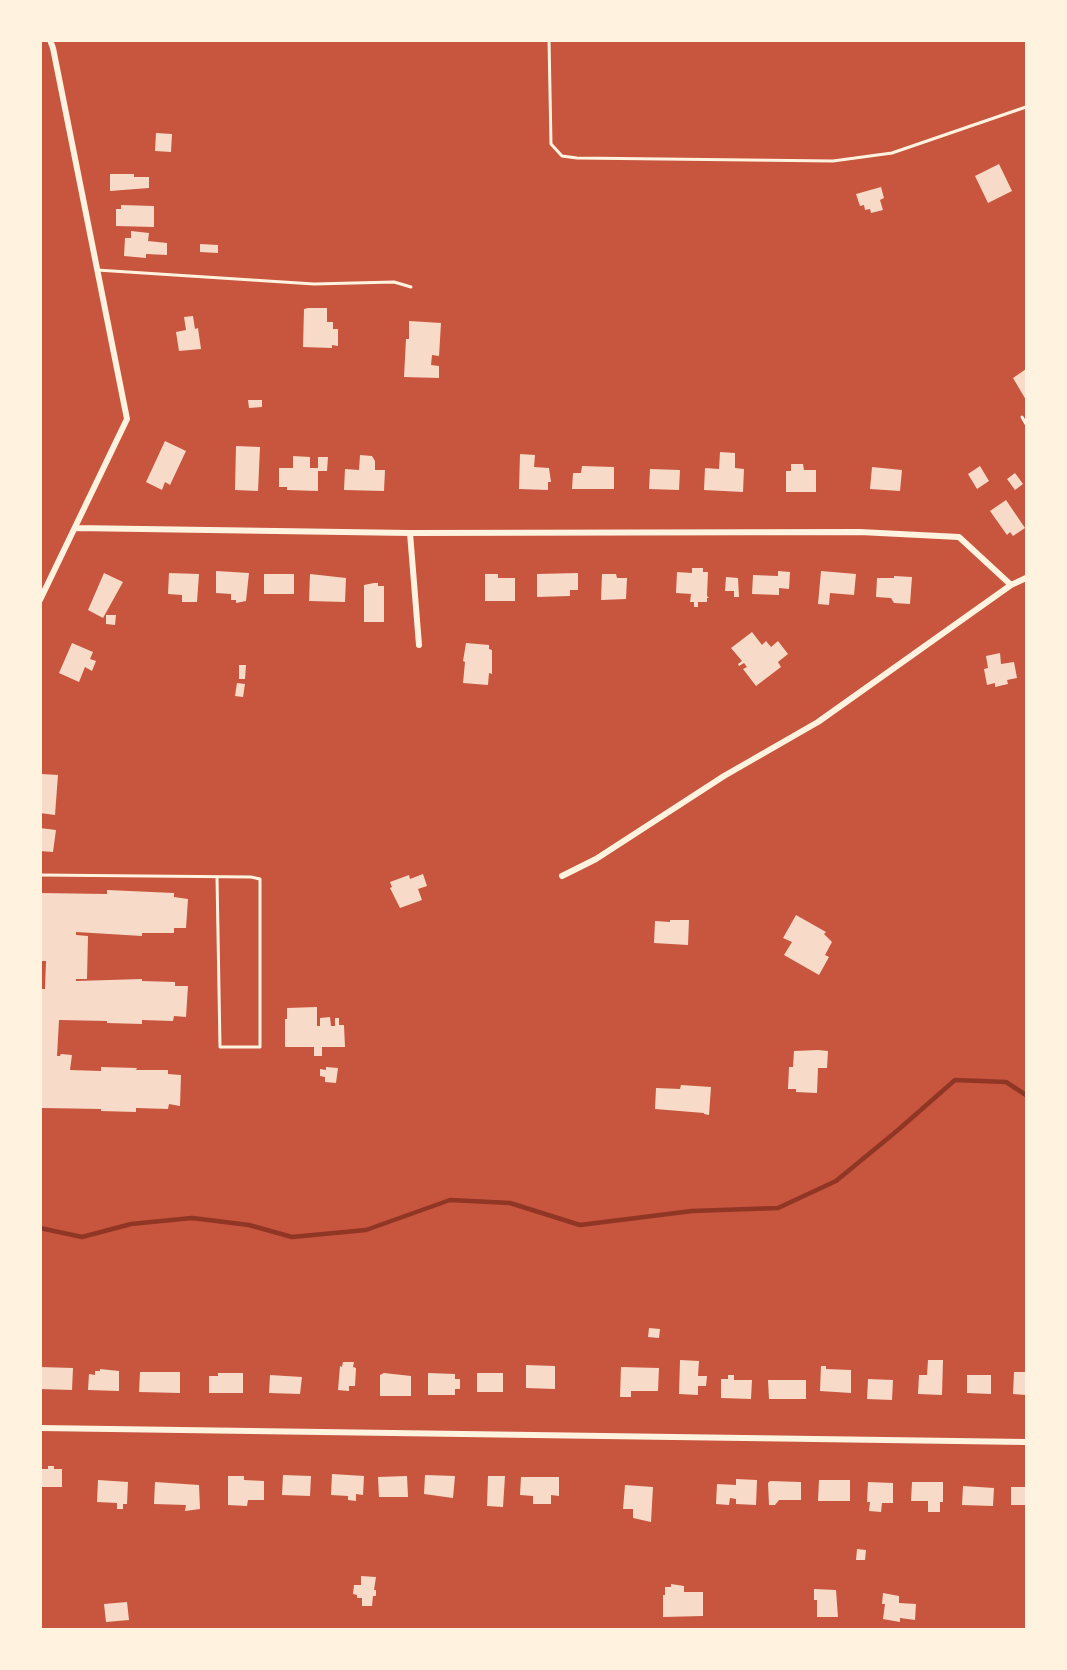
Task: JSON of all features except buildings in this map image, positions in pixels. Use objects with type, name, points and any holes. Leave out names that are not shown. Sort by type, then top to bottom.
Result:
[{"type":"street","points":[[40,600],[127,419],[50,40]]},
{"type":"street","points":[[75,528],[410,533],[860,532],[959,537],[1011,585]]},
{"type":"street","points":[[410,533],[419,645]]},
{"type":"street","points":[[562,876],[596,859],[724,776],[818,722],[1011,585],[1026,578]]},
{"type":"street","points":[[40,1428],[1026,1442]]},
{"type":"lane","points":[[549,40],[551,144],[562,156],[833,161],[892,153],[1026,107]]},
{"type":"lane","points":[[98,270],[314,284],[393,282],[411,287]]},
{"type":"lane","points":[[1022,417],[1026,424]]},
{"type":"lane","points":[[40,875],[251,877],[260,879],[260,1047],[220,1047],[217,877]]},
{"type":"waterway","points":[[40,1228],[82,1237],[131,1224],[192,1218],[249,1225],[292,1237],[366,1230],[450,1200],[510,1203],[580,1225],[692,1211],[778,1208],[836,1181],[955,1080],[1006,1082],[1026,1095]]}]
